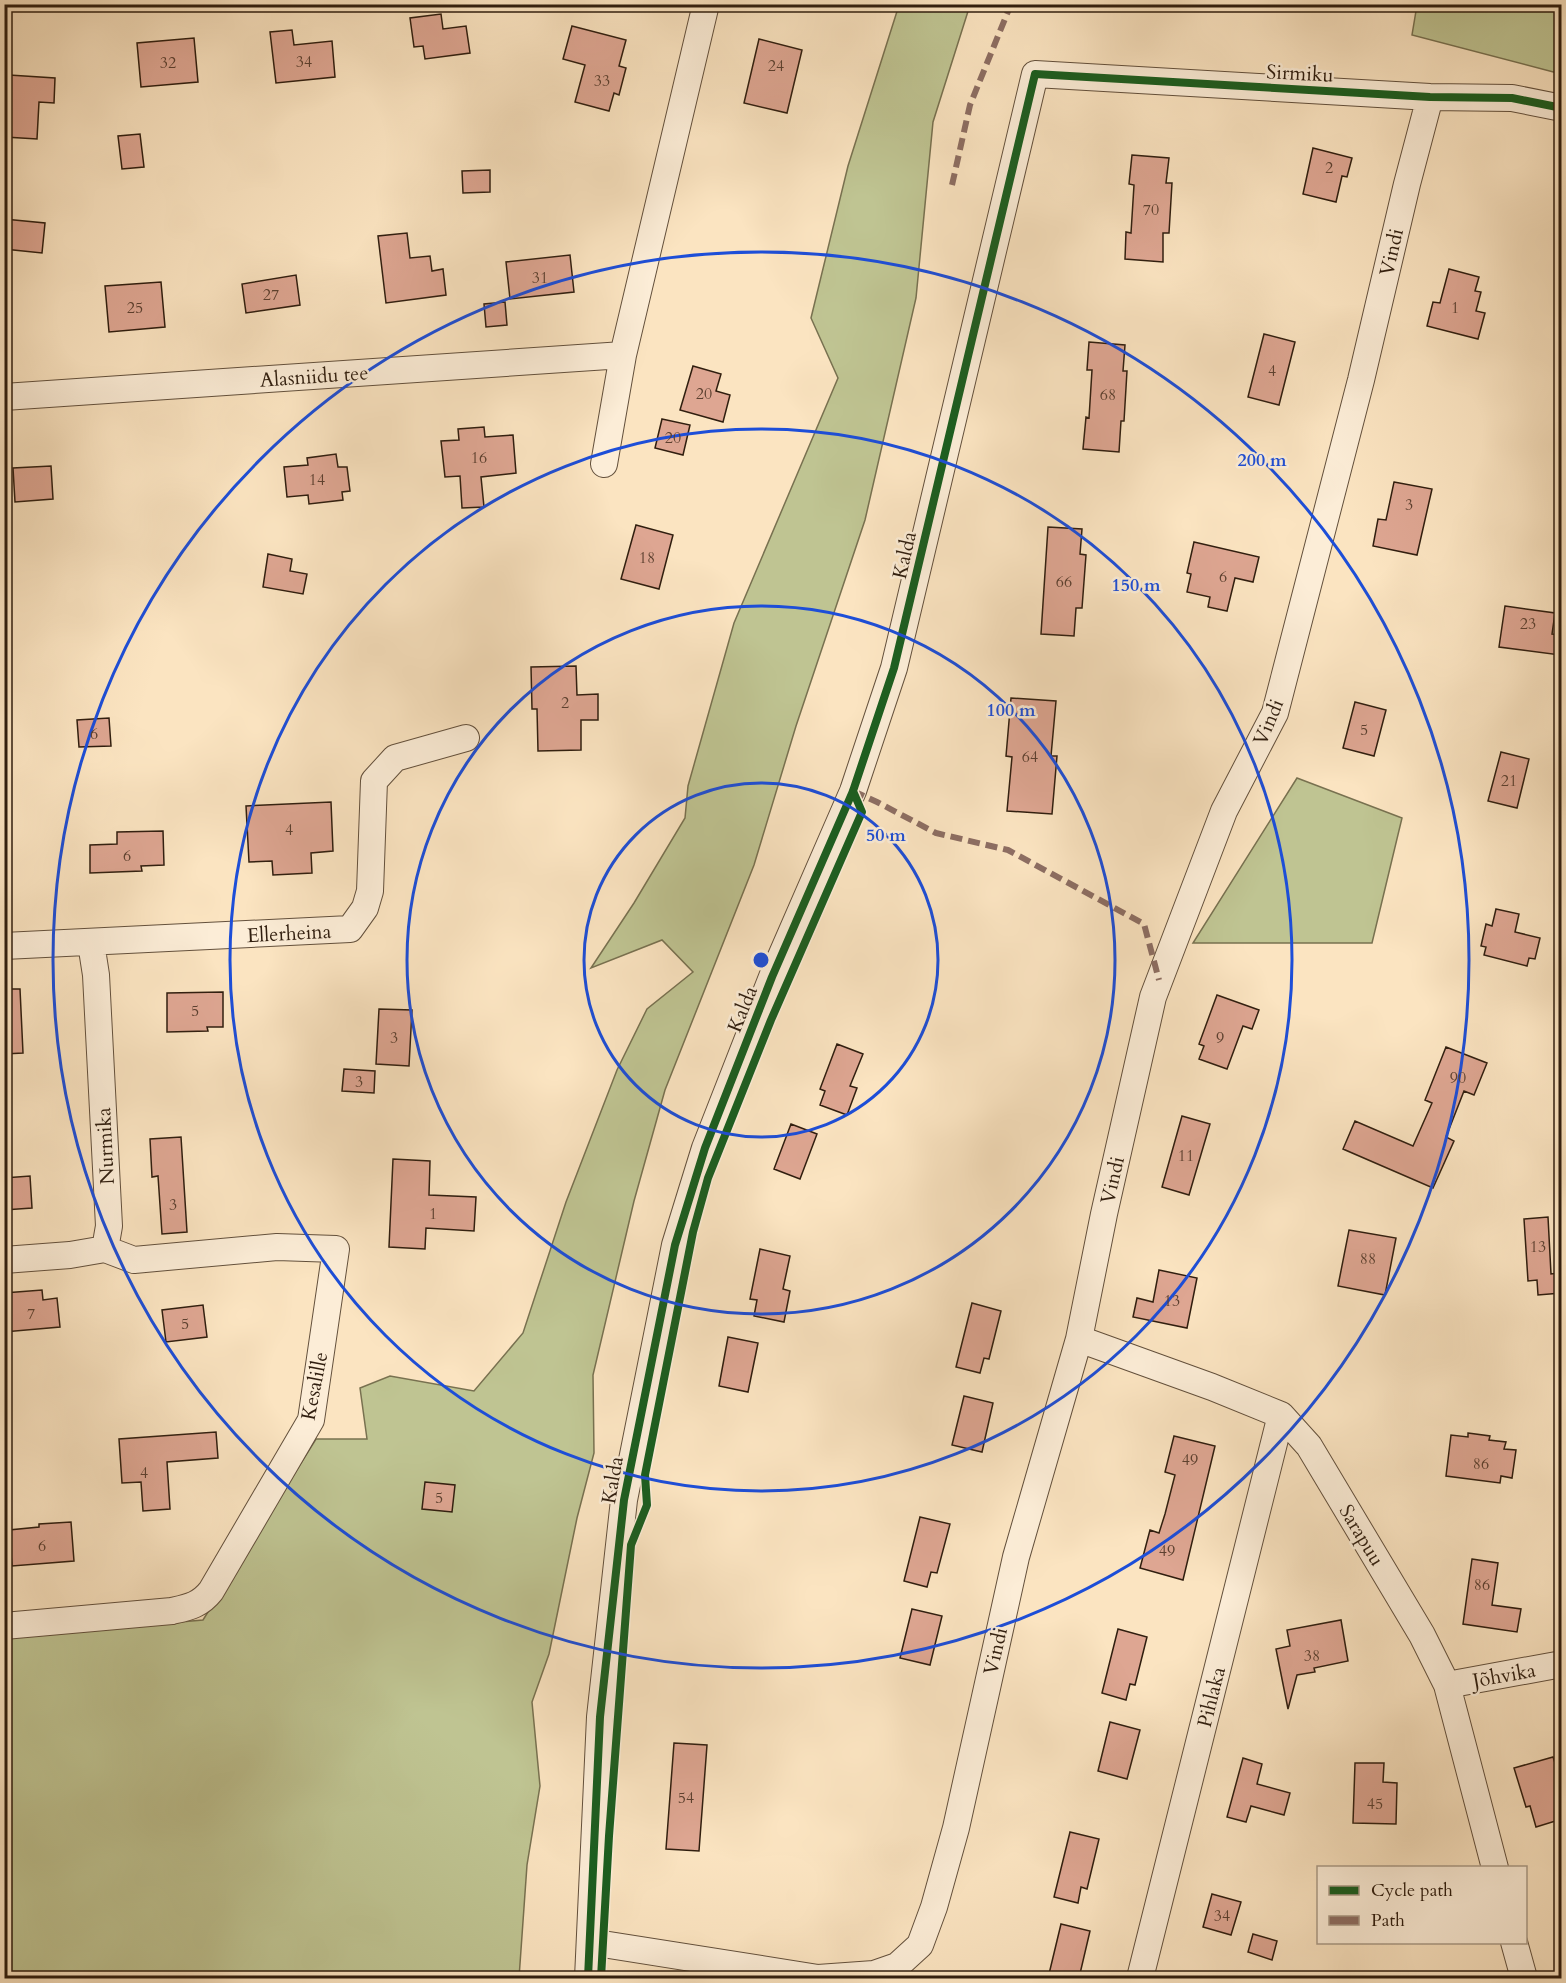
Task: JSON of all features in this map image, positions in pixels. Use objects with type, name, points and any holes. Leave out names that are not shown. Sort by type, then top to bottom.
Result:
[{"type":"street","points":[[604,464],[623,356],[705,4]]},
{"type":"street","name":"Sirmiku","points":[[1035,74],[1430,97],[1512,98],[1562,108]]},
{"type":"street","name":"Kalda","points":[[588,1978],[600,1717],[624,1500],[675,1245],[705,1148],[772,977],[853,791],[894,668],[1035,74]]},
{"type":"street","name":"Vindi","points":[[590,1942],[818,1978],[874,1974],[897,1966],[920,1945],[934,1907],[956,1828],[1016,1557],[1079,1339],[1104,1214],[1153,997],[1224,811],[1275,713],[1358,391],[1430,97]]},
{"type":"street","name":"Alasniidu tee","points":[[4,397],[623,356]]},
{"type":"street","name":"Ellerheina","points":[[4,946],[350,929],[366,908],[370,891],[374,781],[395,758],[466,738]]},
{"type":"street","name":"Nurmika","points":[[92,943],[96,975],[109,1226],[105,1248]]},
{"type":"street","points":[[4,1260],[70,1255],[105,1248]]},
{"type":"street","name":"Kesalille","points":[[4,1626],[172,1611],[195,1606],[204,1600],[212,1591],[311,1420],[336,1249],[277,1248],[134,1260],[105,1248]]},
{"type":"street","name":"Sarapuu","points":[[1079,1339],[1212,1387],[1281,1415],[1309,1446],[1422,1635],[1447,1685],[1493,1866]]},
{"type":"street","name":"Pihlaka","points":[[1140,1978],[1281,1415]]},
{"type":"street","name":"Jõhvika","points":[[1447,1685],[1562,1664]]},
{"type":"street","points":[[1515,1944],[1524,1978]]},
{"type":"green space","points":[[899,5],[970,5],[933,122],[916,298],[865,520],[796,726],[754,865],[665,1090],[634,1201],[593,1375],[594,1453],[577,1518],[549,1654],[532,1702],[540,1786],[527,1865],[519,1978],[5,1978],[5,1637],[203,1620],[316,1439],[367,1439],[360,1388],[390,1376],[474,1391],[523,1333],[566,1202],[617,1070],[647,1009],[693,972],[662,940],[591,968],[634,903],[685,818],[688,786],[734,623],[838,378],[811,318],[848,166]]},
{"type":"green space","points":[[1417,5],[1561,5],[1561,74],[1412,35]]},
{"type":"green space","points":[[1297,778],[1402,818],[1372,943],[1193,943]]},
{"type":"building","points":[[441,14],[443,29],[466,26],[470,53],[425,59],[423,46],[414,47],[410,18]]},
{"type":"building","points":[[572,26],[626,40],[619,66],[626,68],[619,95],[614,93],[609,111],[575,102],[585,65],[563,59]]},
{"type":"building","points":[[292,30],[294,45],[332,41],[335,77],[276,83],[270,32]]},
{"type":"building","points":[[194,38],[198,82],[141,87],[137,43]]},
{"type":"building","points":[[759,39],[802,50],[787,113],[744,103]]},
{"type":"building","points":[[9,75],[55,78],[54,103],[39,102],[37,139],[5,137]]},
{"type":"building","points":[[140,134],[144,167],[122,169],[118,136]]},
{"type":"building","points":[[1313,148],[1352,158],[1347,177],[1342,176],[1336,202],[1303,194]]},
{"type":"building","points":[[1132,155],[1169,158],[1166,183],[1172,183],[1169,233],[1163,233],[1163,262],[1125,259],[1126,232],[1131,233],[1134,185],[1129,184]]},
{"type":"building","points":[[490,170],[490,192],[463,193],[462,171]]},
{"type":"building","points":[[4,219],[45,223],[42,253],[4,249]]},
{"type":"building","points":[[407,233],[410,258],[430,256],[432,271],[443,269],[446,295],[386,303],[378,236]]},
{"type":"building","points":[[570,255],[574,292],[510,299],[506,262]]},
{"type":"building","points":[[1449,269],[1479,277],[1475,291],[1481,292],[1476,311],[1485,313],[1478,339],[1427,326],[1433,302],[1440,303]]},
{"type":"building","points":[[296,275],[300,305],[246,313],[242,284]]},
{"type":"building","points":[[161,282],[165,327],[109,332],[105,286]]},
{"type":"building","points":[[505,302],[507,325],[486,327],[484,304]]},
{"type":"building","points":[[1264,334],[1295,342],[1279,405],[1248,397]]},
{"type":"building","points":[[1089,342],[1125,345],[1123,371],[1127,371],[1124,421],[1121,421],[1119,452],[1083,449],[1086,417],[1089,418],[1092,370],[1087,370]]},
{"type":"building","points":[[693,366],[721,374],[716,391],[730,395],[723,422],[680,410]]},
{"type":"building","points":[[662,419],[690,425],[683,455],[655,448]]},
{"type":"building","points":[[484,427],[485,437],[513,435],[516,473],[481,477],[484,507],[462,508],[460,476],[445,477],[441,441],[459,440],[458,429]]},
{"type":"building","points":[[336,454],[338,467],[347,467],[350,491],[342,492],[343,500],[309,504],[308,495],[287,497],[284,467],[308,465],[307,458]]},
{"type":"building","points":[[51,466],[53,499],[15,502],[13,468]]},
{"type":"building","points":[[1394,482],[1432,489],[1417,555],[1373,546],[1378,519],[1386,520]]},
{"type":"building","points":[[636,525],[673,535],[659,589],[621,579]]},
{"type":"building","points":[[1048,527],[1082,529],[1080,554],[1086,555],[1082,608],[1076,608],[1074,636],[1041,634]]},
{"type":"building","points":[[1194,542],[1259,557],[1253,582],[1235,578],[1227,611],[1208,607],[1210,597],[1187,592],[1191,574],[1187,573]]},
{"type":"building","points":[[268,554],[292,559],[290,571],[307,574],[303,594],[263,587]]},
{"type":"building","points":[[1505,606],[1555,613],[1552,634],[1562,635],[1560,655],[1499,647]]},
{"type":"building","points":[[576,666],[577,695],[598,694],[598,720],[581,720],[581,750],[538,751],[537,709],[532,709],[531,667]]},
{"type":"building","points":[[1011,698],[1056,701],[1051,756],[1057,756],[1052,814],[1007,811],[1012,757],[1006,756]]},
{"type":"building","points":[[1355,702],[1386,710],[1374,756],[1343,748]]},
{"type":"building","points":[[109,718],[111,746],[79,747],[77,720]]},
{"type":"building","points":[[1501,752],[1529,759],[1517,808],[1488,801]]},
{"type":"building","points":[[331,802],[333,851],[311,853],[312,873],[273,875],[272,861],[249,862],[246,806]]},
{"type":"building","points":[[163,831],[164,865],[141,866],[142,871],[90,873],[90,845],[117,844],[117,832]]},
{"type":"building","points":[[1496,909],[1519,914],[1515,932],[1540,938],[1535,959],[1529,958],[1527,966],[1484,955],[1486,947],[1481,946],[1486,924],[1492,926]]},
{"type":"building","points":[[4,989],[20,989],[23,1053],[4,1054]]},
{"type":"building","points":[[223,992],[223,1027],[207,1027],[208,1031],[167,1032],[167,993]]},
{"type":"building","points":[[1217,995],[1259,1010],[1252,1029],[1243,1026],[1227,1069],[1199,1059],[1204,1046],[1199,1044]]},
{"type":"building","points":[[379,1009],[412,1010],[409,1066],[376,1064]]},
{"type":"building","points":[[837,1044],[863,1054],[850,1086],[857,1088],[847,1115],[820,1105],[825,1091],[820,1089]]},
{"type":"building","points":[[1446,1047],[1487,1063],[1474,1095],[1464,1091],[1446,1137],[1454,1141],[1433,1188],[1343,1149],[1355,1121],[1413,1146],[1432,1103],[1425,1100]]},
{"type":"building","points":[[344,1069],[375,1071],[374,1093],[342,1091]]},
{"type":"building","points":[[1182,1116],[1210,1124],[1189,1195],[1162,1187]]},
{"type":"building","points":[[791,1124],[817,1134],[800,1179],[774,1169]]},
{"type":"building","points":[[181,1137],[187,1232],[162,1234],[158,1176],[152,1177],[150,1139]]},
{"type":"building","points":[[393,1159],[430,1161],[429,1195],[476,1197],[474,1231],[426,1228],[425,1249],[389,1247]]},
{"type":"building","points":[[30,1176],[32,1208],[4,1210],[4,1178]]},
{"type":"building","points":[[1548,1217],[1551,1274],[1559,1273],[1561,1293],[1538,1295],[1537,1280],[1528,1281],[1524,1219]]},
{"type":"building","points":[[1349,1230],[1396,1238],[1385,1295],[1338,1286]]},
{"type":"building","points":[[760,1249],[790,1256],[783,1289],[790,1291],[784,1322],[754,1316],[757,1300],[750,1299]]},
{"type":"building","points":[[1159,1270],[1197,1278],[1187,1328],[1133,1317],[1137,1298],[1153,1302]]},
{"type":"building","points":[[42,1290],[43,1300],[57,1298],[60,1327],[4,1332],[4,1293]]},
{"type":"building","points":[[972,1303],[1001,1311],[989,1359],[984,1358],[980,1373],[956,1367]]},
{"type":"building","points":[[203,1305],[207,1337],[166,1342],[162,1310]]},
{"type":"building","points":[[728,1337],[758,1343],[748,1392],[719,1386]]},
{"type":"building","points":[[964,1396],[993,1403],[982,1452],[952,1445]]},
{"type":"building","points":[[216,1432],[218,1458],[167,1462],[170,1509],[143,1511],[141,1482],[122,1483],[119,1439]]},
{"type":"building","points":[[1468,1433],[1490,1436],[1489,1440],[1506,1442],[1504,1449],[1516,1450],[1512,1478],[1501,1476],[1500,1483],[1446,1476],[1451,1435],[1468,1437]]},
{"type":"building","points":[[1174,1436],[1215,1446],[1183,1580],[1140,1568],[1150,1530],[1159,1533],[1165,1514],[1175,1475],[1165,1472]]},
{"type":"building","points":[[425,1482],[455,1485],[452,1512],[422,1509]]},
{"type":"building","points":[[920,1517],[950,1524],[937,1573],[931,1572],[927,1587],[904,1581]]},
{"type":"building","points":[[71,1522],[74,1561],[12,1566],[9,1530],[39,1527],[39,1524]]},
{"type":"building","points":[[1472,1559],[1498,1563],[1492,1605],[1521,1609],[1517,1632],[1463,1624]]},
{"type":"building","points":[[912,1609],[942,1616],[930,1665],[900,1658]]},
{"type":"building","points":[[1341,1620],[1348,1661],[1314,1668],[1315,1672],[1297,1675],[1288,1709],[1276,1649],[1290,1646],[1287,1630]]},
{"type":"building","points":[[1118,1629],[1147,1637],[1135,1685],[1130,1684],[1126,1700],[1102,1693]]},
{"type":"building","points":[[1110,1722],[1140,1730],[1127,1779],[1098,1771]]},
{"type":"building","points":[[674,1743],[707,1745],[699,1851],[666,1849]]},
{"type":"building","points":[[1553,1757],[1562,1784],[1562,1819],[1536,1827],[1530,1806],[1526,1807],[1514,1768]]},
{"type":"building","points":[[1243,1758],[1262,1764],[1257,1784],[1290,1793],[1284,1815],[1251,1806],[1246,1822],[1227,1817]]},
{"type":"building","points":[[1355,1763],[1384,1763],[1383,1782],[1397,1783],[1396,1824],[1353,1823]]},
{"type":"building","points":[[1070,1832],[1099,1839],[1087,1889],[1081,1887],[1078,1903],[1054,1897]]},
{"type":"building","points":[[1212,1894],[1241,1902],[1231,1935],[1203,1927]]},
{"type":"building","points":[[1061,1924],[1090,1931],[1079,1978],[1049,1974]]},
{"type":"building","points":[[1253,1934],[1277,1941],[1272,1960],[1248,1952]]},
{"type":"marked path","points":[[952,185],[970,105],[1011,4]]},
{"type":"marked path","points":[[853,791],[936,833],[1008,850],[1144,924],[1159,980]]},
{"type":"cycle path","points":[[588,1978],[600,1717],[624,1500],[675,1245],[705,1148],[772,977],[853,791],[894,668],[1035,74],[1430,97],[1512,98],[1562,108]]},
{"type":"cycle path","points":[[601,1978],[609,1836],[631,1545],[647,1505],[645,1475],[693,1232],[708,1178],[771,1020],[862,812],[853,791]]}]
